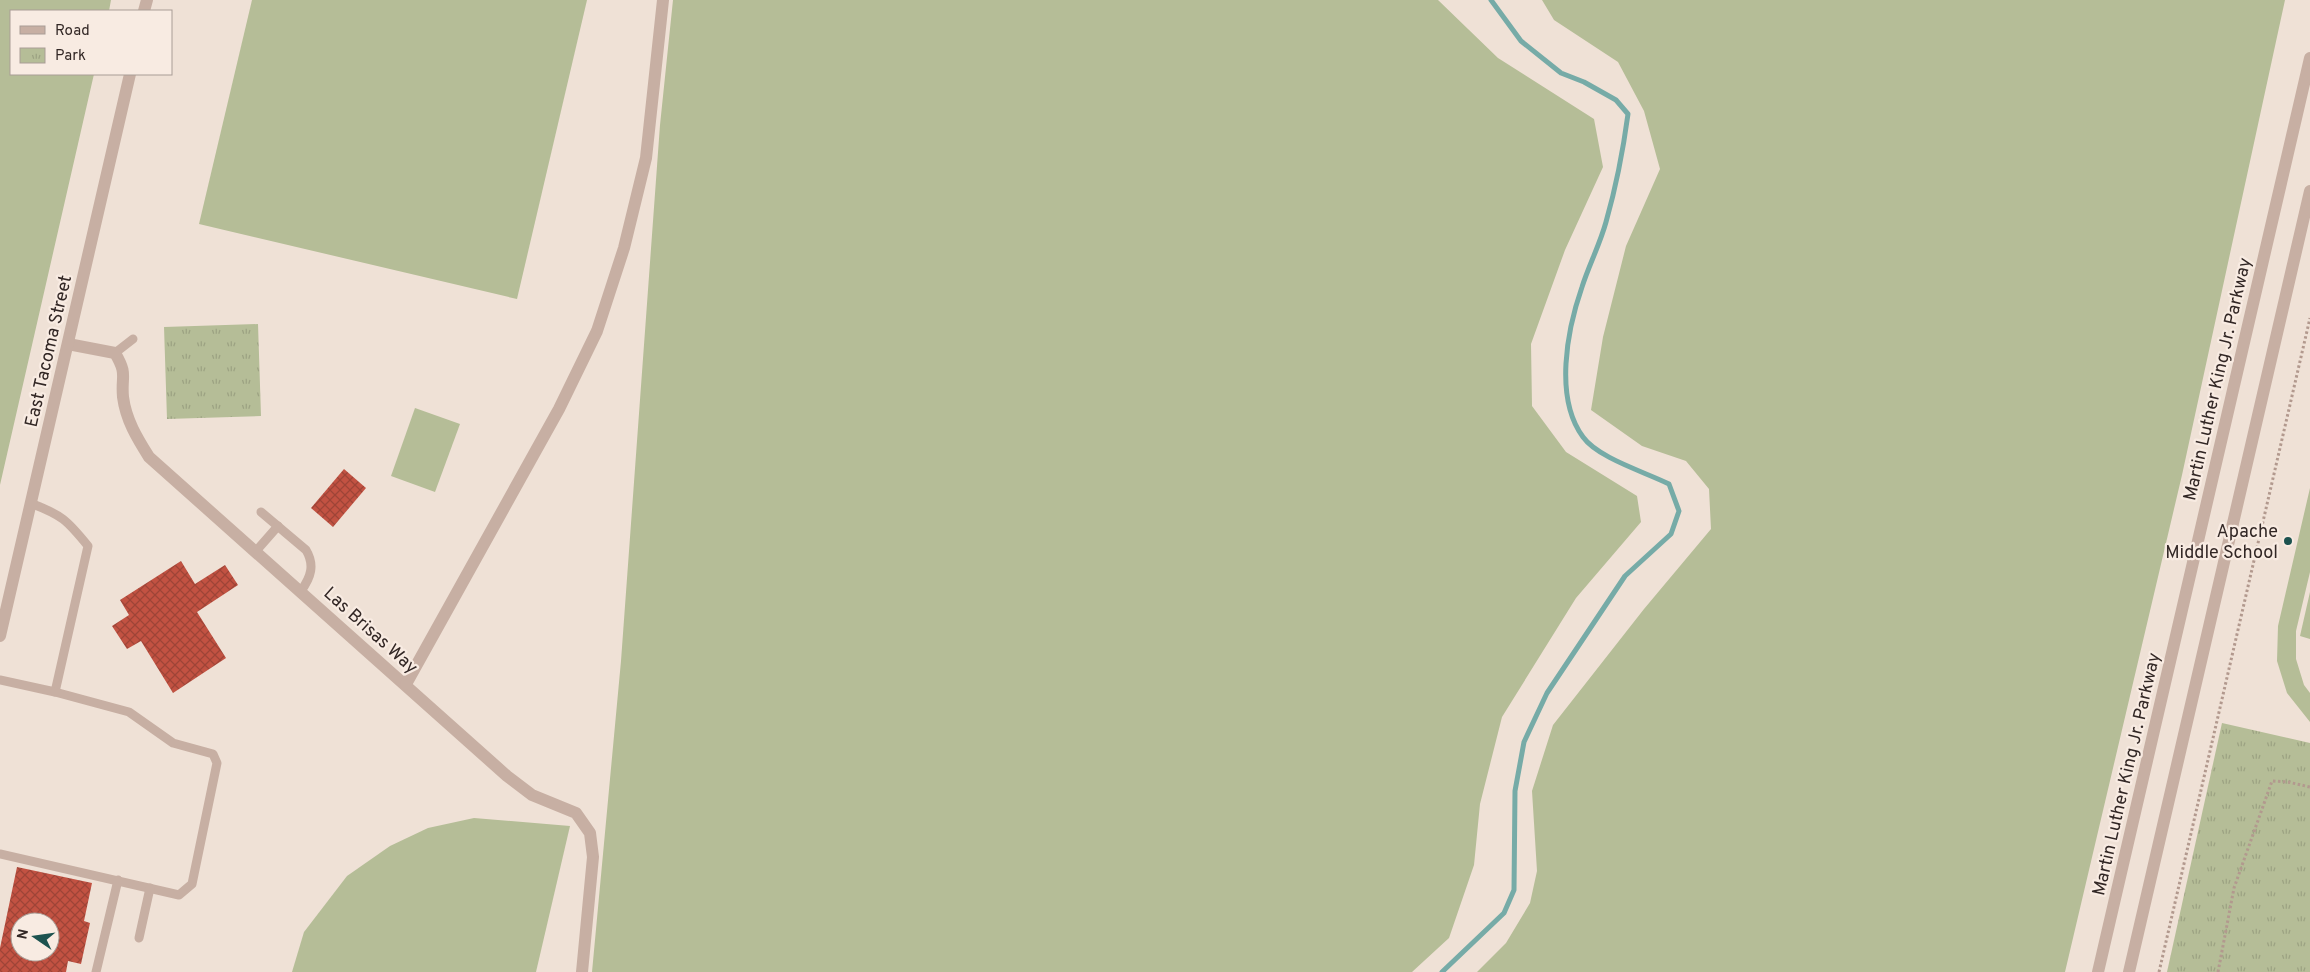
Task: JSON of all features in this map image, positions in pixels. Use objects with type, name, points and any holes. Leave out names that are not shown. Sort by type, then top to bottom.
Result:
[{"type":"street","points":[[406,684],[559,409],[597,331],[624,248],[646,158],[663,0]]},
{"type":"street","name":"Martin Luther King Jr. Parkway","points":[[2098,972],[2310,58]]},
{"type":"street","name":"East Tacoma Street","points":[[0,636],[130,75]]},
{"type":"street","points":[[2129,972],[2310,191]]},
{"type":"street","points":[[68,344],[115,353]]},
{"type":"street","name":"Las Brisas Way","points":[[115,353],[124,368],[123,397],[131,430],[149,457],[513,780],[532,795],[576,813],[590,833],[593,857],[582,972]]},
{"type":"lane","points":[[115,353],[133,338]]},
{"type":"lane","points":[[30,503],[50,510],[68,521],[88,546],[55,692]]},
{"type":"lane","points":[[261,512],[306,550],[310,557],[311,575],[301,591]]},
{"type":"lane","points":[[256,551],[278,526]]},
{"type":"lane","points":[[0,680],[55,692],[129,712],[173,743],[214,754],[216,763],[192,884],[179,895],[0,854]]},
{"type":"lane","points":[[96,972],[118,880]]},
{"type":"lane","points":[[139,938],[150,888]]},
{"type":"path","points":[[2159,972],[2310,318]]},
{"type":"path","points":[[2218,972],[2234,888],[2272,781],[2288,782],[2310,787]]},
{"type":"green space","points":[[0,0],[111,0],[109,10],[10,10],[10,75],[94,75],[0,485]]},
{"type":"green space","points":[[252,0],[587,0],[517,299],[199,224]]},
{"type":"green space","points":[[673,0],[1438,0],[1498,58],[1594,119],[1603,167],[1565,250],[1531,344],[1532,406],[1566,452],[1637,496],[1641,522],[1576,598],[1502,717],[1480,804],[1474,865],[1449,938],[1412,972],[592,972],[621,661],[660,125]]},
{"type":"green space","points":[[1542,0],[2285,0],[2182,475],[2065,972],[1477,972],[1506,943],[1530,903],[1537,871],[1532,791],[1553,725],[1644,609],[1711,529],[1709,489],[1686,461],[1642,446],[1591,410],[1603,337],[1626,246],[1660,169],[1644,111],[1618,62],[1554,20]]},
{"type":"green space","points":[[258,324],[261,416],[167,419],[164,327]]},
{"type":"green space","points":[[415,408],[460,424],[435,492],[391,476]]},
{"type":"green space","points":[[2310,488],[2310,572],[2296,631],[2296,659],[2304,685],[2310,693],[2310,722],[2287,693],[2277,661],[2278,626]]},
{"type":"green space","points":[[2310,592],[2310,639],[2300,636]]},
{"type":"green space","points":[[2222,723],[2310,743],[2310,972],[2167,972]]},
{"type":"green space","points":[[474,818],[570,826],[536,972],[292,972],[304,932],[347,876],[390,846],[428,828]]},
{"type":"building","points":[[344,469],[366,488],[333,527],[311,508]]},
{"type":"building","points":[[181,561],[195,584],[225,565],[238,585],[197,612],[226,658],[173,693],[141,641],[127,649],[112,626],[129,615],[120,600]]},
{"type":"building","points":[[17,867],[92,883],[84,921],[90,923],[81,964],[68,961],[66,972],[0,972],[0,948]]},
{"type":"waterway","points":[[1442,972],[1504,913],[1514,890],[1515,791],[1524,742],[1547,693],[1625,576],[1671,534],[1679,511],[1669,484],[1610,458],[1590,445],[1574,421],[1566,384],[1568,343],[1572,323],[1582,287],[1610,209],[1628,114],[1616,100],[1584,82],[1561,73],[1521,41],[1491,0]]},
{"type":"place","name":"Apache Middle School","points":[[2288,541]]}]
